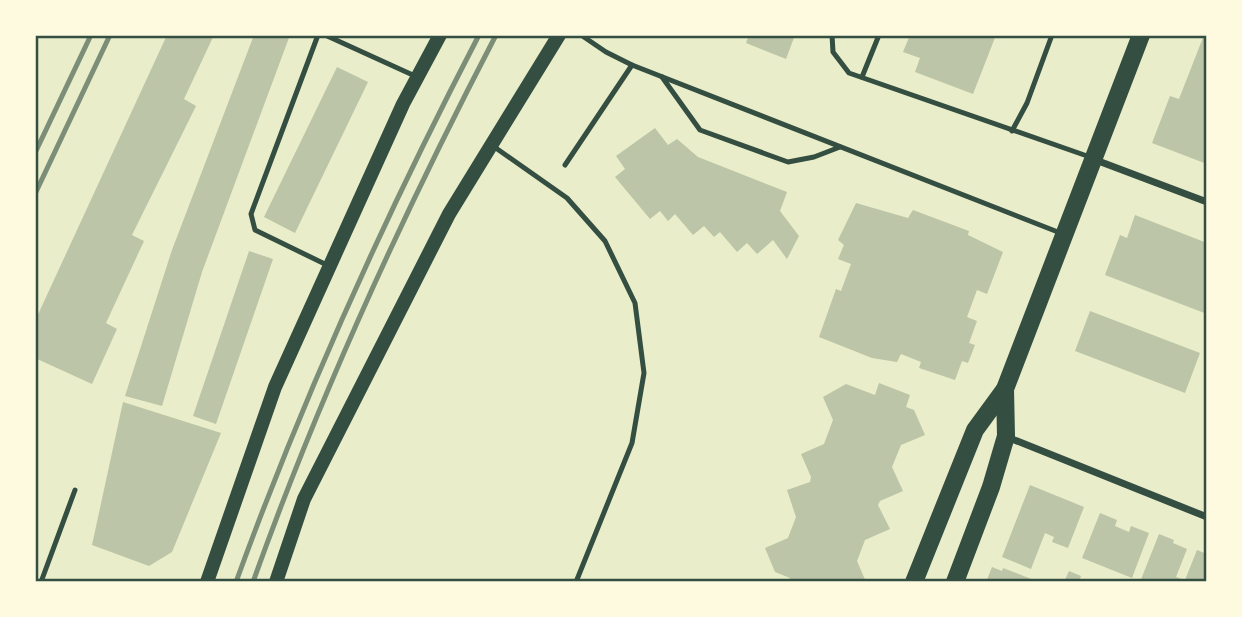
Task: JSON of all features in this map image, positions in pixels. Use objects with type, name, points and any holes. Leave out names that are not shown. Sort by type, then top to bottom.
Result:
[{"type":"main road","points":[[207,582],[275,387],[329,266],[440,35]]},
{"type":"main road","points":[[276,582],[304,499],[449,214],[559,35]]},
{"type":"main road","points":[[914,582],[975,430],[1005,389],[1141,35]]},
{"type":"main road","points":[[955,582],[991,486],[1006,436],[1005,389]]},
{"type":"street","points":[[1093,158],[1207,202]]},
{"type":"street","points":[[1006,436],[1207,517]]},
{"type":"lane","points":[[318,35],[251,214],[255,230],[329,266]]},
{"type":"lane","points":[[325,35],[418,77]]},
{"type":"lane","points":[[581,35],[632,65],[1064,234]]},
{"type":"lane","points":[[832,35],[833,52],[849,73],[1093,158]]},
{"type":"lane","points":[[862,78],[878,35]]},
{"type":"lane","points":[[1012,131],[1027,103],[1052,35]]},
{"type":"lane","points":[[565,165],[632,65]]},
{"type":"lane","points":[[662,77],[700,130],[788,162],[814,157],[840,147]]},
{"type":"lane","points":[[491,145],[567,198],[605,241],[635,303],[644,373],[632,443],[576,582]]},
{"type":"lane","points":[[41,582],[75,490]]},
{"type":"building","points":[[167,35],[214,35],[184,99],[196,106],[132,235],[144,241],[106,323],[117,329],[92,384],[35,358],[35,321]]},
{"type":"building","points":[[254,35],[290,35],[202,272],[162,406],[125,396],[172,250]]},
{"type":"building","points":[[749,35],[795,35],[786,59],[746,43]]},
{"type":"building","points":[[910,35],[996,35],[973,94],[915,72],[920,58],[903,52]]},
{"type":"building","points":[[1204,35],[1207,35],[1207,164],[1152,143],[1170,96],[1179,99]]},
{"type":"building","points":[[337,67],[368,82],[295,233],[264,217]]},
{"type":"building","points":[[655,128],[668,145],[677,139],[698,157],[787,192],[780,211],[799,236],[787,259],[773,240],[757,254],[747,243],[737,252],[720,232],[714,237],[704,226],[693,235],[675,214],[668,221],[660,211],[650,219],[615,177],[625,169],[616,156]]},
{"type":"building","points":[[856,203],[908,218],[913,210],[969,231],[968,235],[1003,252],[987,294],[977,290],[967,317],[977,321],[969,343],[975,345],[968,363],[962,361],[955,380],[919,368],[921,362],[901,354],[897,362],[872,358],[819,337],[836,289],[841,291],[851,264],[838,259],[844,245],[838,240]]},
{"type":"building","points":[[1135,215],[1207,243],[1207,314],[1105,275],[1120,235],[1127,238]]},
{"type":"building","points":[[249,251],[273,259],[216,424],[193,416]]},
{"type":"building","points":[[1090,311],[1200,353],[1185,393],[1075,351]]},
{"type":"building","points":[[879,383],[910,395],[906,407],[914,410],[925,435],[901,445],[892,467],[903,491],[880,501],[878,505],[890,529],[865,540],[857,561],[866,582],[789,582],[790,578],[775,572],[765,548],[788,538],[796,517],[787,490],[810,482],[811,477],[801,454],[824,444],[833,420],[823,397],[846,384],[875,395]]},
{"type":"building","points":[[123,402],[221,433],[172,552],[149,566],[92,545]]},
{"type":"building","points":[[1030,485],[1084,507],[1068,548],[1052,542],[1054,537],[1045,533],[1031,569],[1002,557]]},
{"type":"building","points":[[1100,513],[1117,520],[1115,526],[1129,532],[1131,526],[1149,533],[1132,578],[1082,558]]},
{"type":"building","points":[[1159,534],[1187,549],[1176,577],[1185,580],[1197,550],[1207,554],[1207,582],[1140,582]]},
{"type":"building","points":[[992,567],[1002,571],[1003,568],[1039,582],[986,582]]},
{"type":"building","points":[[1069,571],[1081,576],[1079,582],[1064,582]]},
{"type":"railway","points":[[35,153],[91,35]]},
{"type":"railway","points":[[35,194],[110,35]]},
{"type":"railway","points":[[236,582],[290,443],[349,305],[412,169],[479,35]]},
{"type":"railway","points":[[253,582],[306,442],[365,304],[496,35]]}]
